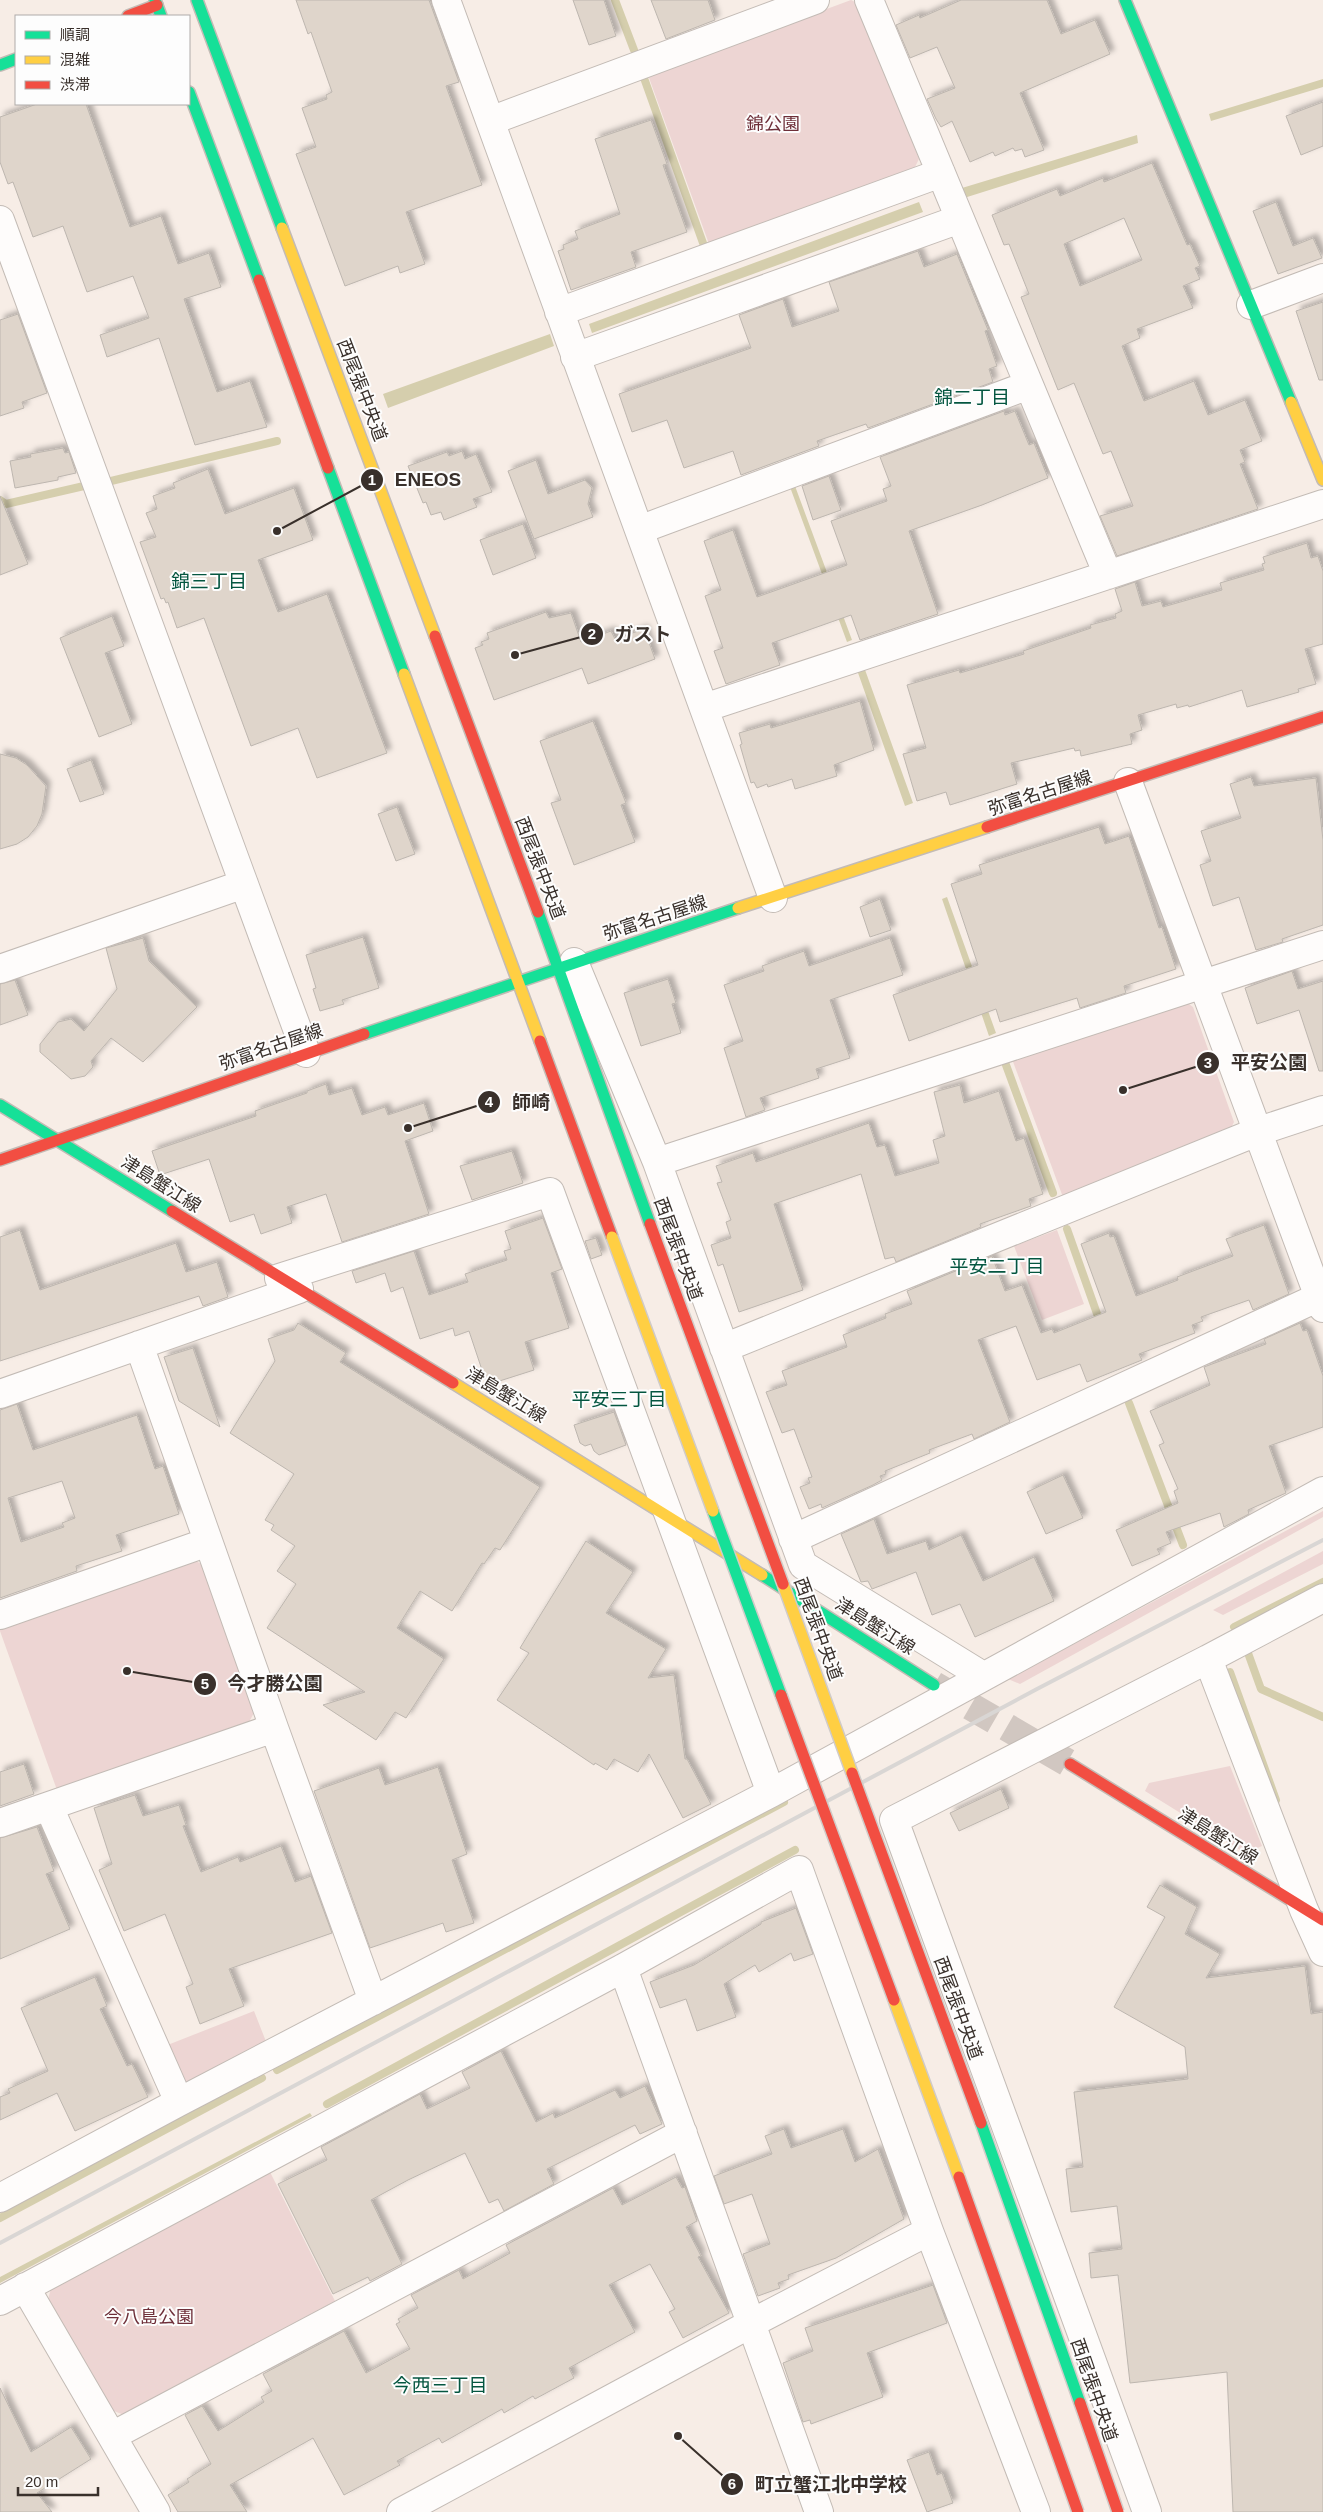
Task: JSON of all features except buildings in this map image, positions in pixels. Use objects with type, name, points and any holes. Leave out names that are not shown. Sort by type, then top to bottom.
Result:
[{"type":"main road","name":"西尾張中央道","points":[[197,0],[567,965],[650,1224],[994,2155],[1118,2512]]},
{"type":"main road","points":[[1125,0],[1323,480]]},
{"type":"main road","points":[[131,15],[158,7]]},
{"type":"main road","points":[[0,65],[15,59]]},
{"type":"main road","points":[[190,95],[956,2169],[1078,2512]]},
{"type":"main road","name":"弥富名古屋線","points":[[0,1160],[517,981],[1323,717]]},
{"type":"main road","name":"津島蟹江線","points":[[0,1105],[671,1517],[934,1685]]},
{"type":"main road","name":"津島蟹江線","points":[[1070,1764],[1313,1915]]},
{"type":"street","points":[[446,0],[773,898]]},
{"type":"street","points":[[490,121],[815,0]]},
{"type":"street","points":[[870,0],[1108,575]]},
{"type":"street","points":[[560,312],[941,173]]},
{"type":"street","points":[[576,357],[960,219]]},
{"type":"street","points":[[0,220],[306,1053]]},
{"type":"street","points":[[1251,305],[1323,278]]},
{"type":"street","points":[[639,530],[1029,385]]},
{"type":"street","points":[[704,708],[1323,504]]},
{"type":"street","points":[[793,1539],[1321,1302],[1128,782]]},
{"type":"street","points":[[0,969],[244,884]]},
{"type":"street","points":[[657,1162],[1202,982],[1323,945]]},
{"type":"street","points":[[567,965],[657,1162],[803,1565],[983,1676]]},
{"type":"street","points":[[724,1348],[1259,1131],[1323,1110]]},
{"type":"street","points":[[0,1394],[139,1345],[289,1283],[550,1192],[771,1793]]},
{"type":"street","points":[[139,1345],[274,1728],[373,2001]]},
{"type":"street","points":[[0,2198],[179,2102],[771,1793],[1323,1491]]},
{"type":"street","points":[[0,1615],[208,1542]]},
{"type":"street","points":[[1147,2512],[894,1820],[1323,1598]]},
{"type":"street","points":[[1208,1659],[1313,1915],[1323,1952]]},
{"type":"street","points":[[0,1823],[274,1728]]},
{"type":"street","points":[[49,1807],[179,2102]]},
{"type":"street","points":[[0,2301],[623,1968],[799,1870],[929,2231],[1036,2512]]},
{"type":"street","points":[[623,1968],[819,2512]]},
{"type":"street","points":[[112,2436],[683,2132]]},
{"type":"street","points":[[401,2512],[752,2323],[929,2231]]},
{"type":"street","points":[[25,2287],[156,2512]]},
{"type":"green space","name":"錦公園","points":[[851,0],[857,3],[919,159],[915,167],[709,244],[648,75]]},
{"type":"green space","points":[[1186,1002],[1193,1007],[1234,1122],[1228,1134],[1064,1200],[1012,1059]]},
{"type":"green space","points":[[1057,1230],[1084,1304],[1042,1320],[1014,1246]]},
{"type":"green space","points":[[1323,1511],[1323,1517],[1020,1684],[1008,1679]]},
{"type":"green space","points":[[1323,1551],[1323,1564],[1223,1615],[1213,1610]]},
{"type":"green space","points":[[191,1558],[203,1565],[255,1711],[249,1722],[57,1790],[0,1631],[0,1626]]},
{"type":"green space","points":[[1230,1766],[1262,1846],[1248,1852],[1240,1850],[1145,1791],[1149,1783]]},
{"type":"green space","points":[[254,2011],[267,2044],[196,2081],[181,2081],[165,2046]]},
{"type":"green space","name":"今八島公園","points":[[269,2170],[335,2301],[124,2415],[104,2407],[48,2300],[52,2284]]},
{"type":"shaded area","points":[[1323,79],[1323,87],[1211,121],[1209,114]]},
{"type":"shaded area","points":[[1137,135],[1138,143],[964,198],[962,188]]},
{"type":"shaded area","points":[[919,202],[923,212],[592,333],[589,324]]},
{"type":"shaded area","points":[[550,334],[554,346],[388,408],[383,394]]},
{"type":"shaded area","points":[[795,486],[852,640],[847,642],[790,487]]},
{"type":"shaded area","points":[[864,667],[913,803],[905,806],[857,670]]},
{"type":"shaded area","points":[[947,897],[996,1033],[989,1036],[942,899]]},
{"type":"shaded area","points":[[310,2113],[312,2116],[0,2283],[0,2277]]},
{"type":"waterway","points":[[615,0],[634,50]]},
{"type":"waterway","points":[[644,78],[703,243]]},
{"type":"waterway","points":[[111,481],[277,441]]},
{"type":"waterway","points":[[0,500],[6,504],[84,486]]},
{"type":"waterway","points":[[1006,1065],[1053,1193]]},
{"type":"waterway","points":[[1067,1229],[1101,1325]]},
{"type":"waterway","points":[[1129,1403],[1183,1545]]},
{"type":"waterway","points":[[1234,1627],[1323,1582]]},
{"type":"waterway","points":[[1248,1653],[1261,1689],[1323,1717]]},
{"type":"waterway","points":[[1230,1672],[1276,1800]]},
{"type":"waterway","points":[[277,2070],[784,1802]]},
{"type":"waterway","points":[[327,2104],[795,1850]]},
{"type":"waterway","points":[[0,2218],[262,2078]]},
{"type":"tunnel","points":[[934,1685],[1070,1764]]},
{"type":"railway","points":[[0,2243],[1037,1689],[1323,1540]]},
{"type":"traffic: fast","points":[[155,0],[161,15]]},
{"type":"traffic: fast","points":[[197,0],[282,228]]},
{"type":"traffic: fast","points":[[1125,0],[1291,402]]},
{"type":"traffic: fast","points":[[0,65],[15,59]]},
{"type":"traffic: fast","points":[[190,95],[259,280]]},
{"type":"traffic: fast","points":[[328,468],[404,674]]},
{"type":"traffic: fast","points":[[364,1034],[738,908]]},
{"type":"traffic: fast","points":[[538,912],[650,1224]]},
{"type":"traffic: fast","points":[[0,1105],[172,1211]]},
{"type":"traffic: fast","points":[[713,1511],[781,1695]]},
{"type":"traffic: fast","points":[[762,1575],[934,1685]]},
{"type":"traffic: fast","points":[[981,2123],[1080,2403]]},
{"type":"traffic: slow","points":[[282,228],[435,636]]},
{"type":"traffic: slow","points":[[1291,402],[1323,480]]},
{"type":"traffic: slow","points":[[404,674],[540,1041]]},
{"type":"traffic: slow","points":[[738,908],[987,827]]},
{"type":"traffic: slow","points":[[612,1237],[713,1511]]},
{"type":"traffic: slow","points":[[453,1383],[762,1575]]},
{"type":"traffic: slow","points":[[783,1584],[852,1773]]},
{"type":"traffic: slow","points":[[894,2000],[959,2177]]},
{"type":"traffic: jam","points":[[131,15],[157,5]]},
{"type":"traffic: jam","points":[[259,280],[328,468]]},
{"type":"traffic: jam","points":[[435,636],[538,912]]},
{"type":"traffic: jam","points":[[987,827],[1323,717]]},
{"type":"traffic: jam","points":[[0,1160],[364,1034]]},
{"type":"traffic: jam","points":[[540,1041],[612,1237]]},
{"type":"traffic: jam","points":[[172,1211],[453,1383]]},
{"type":"traffic: jam","points":[[650,1224],[783,1584]]},
{"type":"traffic: jam","points":[[781,1695],[894,2000]]},
{"type":"traffic: jam","points":[[1070,1764],[1323,1920]]},
{"type":"traffic: jam","points":[[852,1773],[981,2123]]},
{"type":"traffic: jam","points":[[959,2177],[1078,2512]]},
{"type":"traffic: jam","points":[[1080,2403],[1118,2512]]},
{"type":"place","name":"ENEOS","points":[[277,531]]},
{"type":"place","name":"ガスト","points":[[515,655]]},
{"type":"place","name":"平安公園","points":[[1123,1090]]},
{"type":"place","name":"師崎","points":[[408,1128]]},
{"type":"place","name":"今才勝公園","points":[[127,1671]]},
{"type":"place","name":"町立蟹江北中学校","points":[[678,2436]]},
{"type":"district","name":"錦二丁目","points":[[972,397]]},
{"type":"district","name":"錦三丁目","points":[[209,581]]},
{"type":"district","name":"平安二丁目","points":[[997,1266]]},
{"type":"district","name":"平安三丁目","points":[[619,1399]]},
{"type":"district","name":"今西三丁目","points":[[440,2385]]}]
